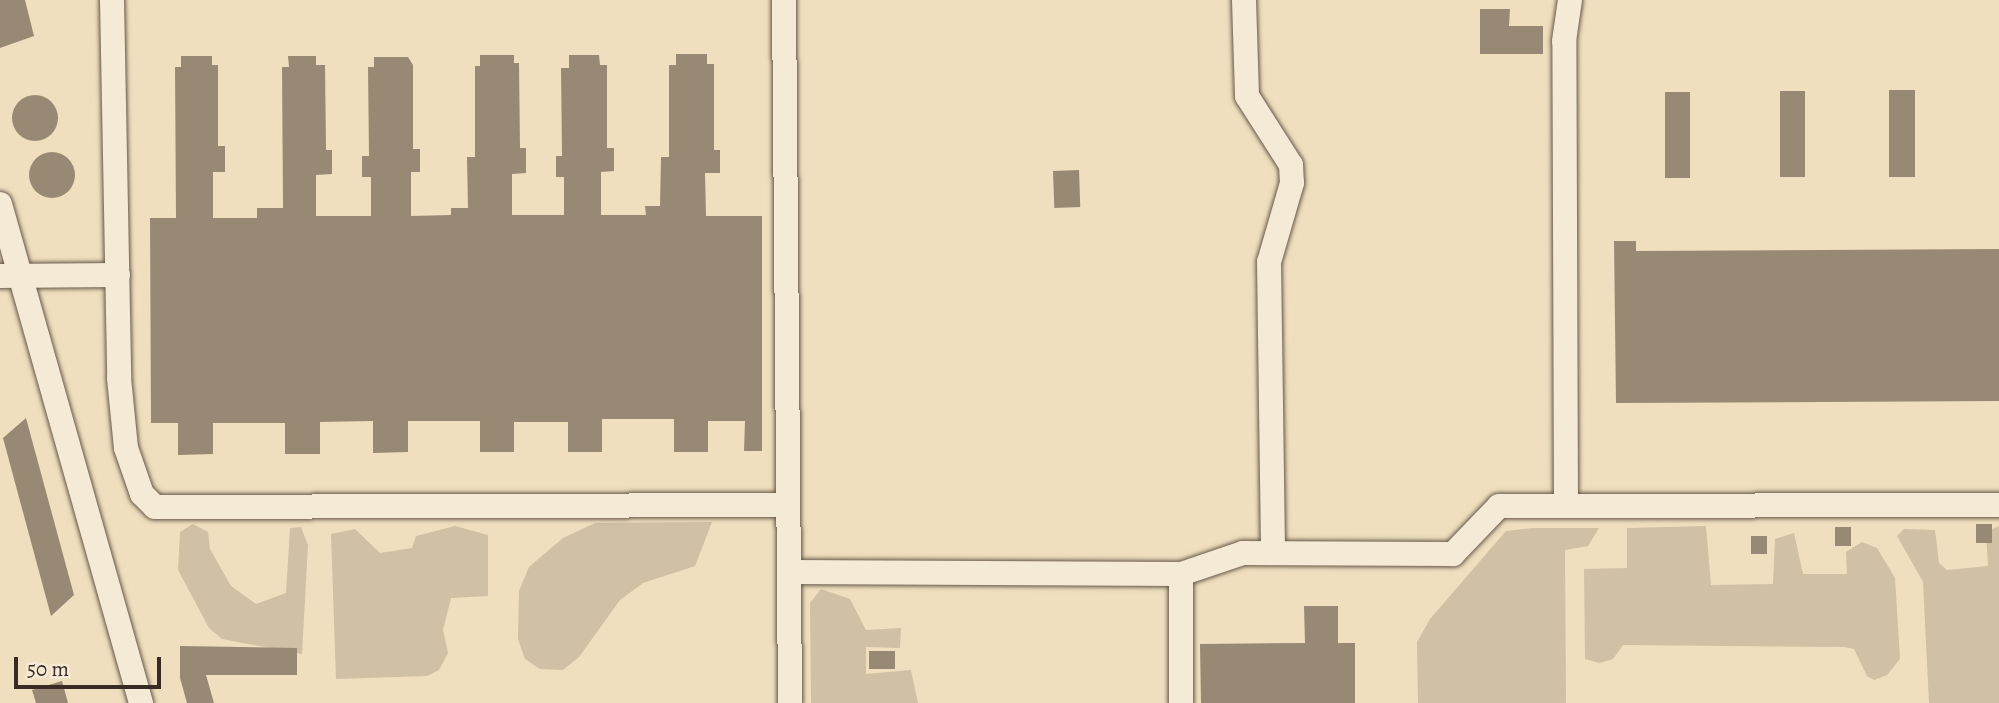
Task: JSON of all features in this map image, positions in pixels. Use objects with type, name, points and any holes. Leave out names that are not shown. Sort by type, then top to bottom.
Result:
[{"type":"street","points":[[112,0],[118,275],[126,448],[142,494],[155,507],[786,505]]},
{"type":"street","points":[[784,0],[786,505],[790,703]]},
{"type":"street","points":[[1244,0],[1247,96],[1292,165],[1292,183],[1269,262],[1273,553]]},
{"type":"street","points":[[1566,506],[1564,41],[1570,0]]},
{"type":"street","points":[[0,204],[10,276],[141,703]]},
{"type":"street","points":[[10,276],[118,275]]},
{"type":"street","points":[[789,572],[1181,574],[1243,553],[1453,554],[1499,506],[1999,505]]},
{"type":"street","points":[[1181,574],[1181,703]]},
{"type":"shaded area","points":[[712,522],[695,566],[643,583],[620,600],[579,657],[563,670],[540,669],[525,659],[518,639],[519,591],[529,567],[563,538],[595,523]]},
{"type":"shaded area","points":[[193,524],[208,532],[210,549],[231,586],[256,604],[286,593],[290,528],[301,527],[308,545],[302,654],[222,639],[209,628],[178,570],[180,532]]},
{"type":"shaded area","points":[[455,526],[488,535],[488,596],[451,598],[443,630],[448,653],[439,670],[427,676],[336,679],[331,534],[355,529],[380,553],[412,548],[416,536]]},
{"type":"shaded area","points":[[1706,526],[1711,585],[1773,584],[1775,539],[1794,533],[1803,574],[1847,574],[1846,552],[1862,542],[1877,548],[1895,578],[1900,659],[1887,675],[1874,680],[1867,676],[1854,649],[1845,647],[1623,645],[1613,659],[1600,663],[1585,659],[1584,569],[1627,568],[1627,528]]},
{"type":"shaded area","points":[[1999,526],[1999,703],[1929,703],[1923,582],[1897,536],[1904,529],[1935,530],[1939,563],[1947,570],[1988,566],[1986,532]]},
{"type":"shaded area","points":[[1532,528],[1599,528],[1588,546],[1565,550],[1566,703],[1418,703],[1417,642],[1430,619],[1506,531]]},
{"type":"shaded area","points":[[821,589],[850,599],[866,630],[901,628],[900,648],[866,647],[866,674],[911,670],[918,703],[811,703],[810,603]]},
{"type":"building","points":[[0,0],[25,0],[34,36],[0,48]]},
{"type":"building","points":[[1480,9],[1510,9],[1509,26],[1543,26],[1543,54],[1480,54]]},
{"type":"building","points":[[676,54],[707,54],[707,64],[714,64],[714,150],[720,150],[720,173],[705,173],[706,216],[762,216],[762,451],[744,451],[745,421],[708,421],[708,452],[674,452],[674,419],[602,419],[602,452],[568,452],[568,422],[514,422],[514,452],[480,452],[480,421],[408,421],[408,452],[373,453],[373,421],[320,422],[320,454],[285,454],[285,423],[213,423],[213,454],[178,455],[178,423],[151,423],[150,218],[176,218],[175,67],[181,67],[181,56],[212,56],[212,65],[218,65],[218,146],[225,146],[225,172],[213,172],[213,218],[257,218],[257,208],[283,208],[282,67],[289,67],[288,56],[316,56],[316,65],[325,65],[326,150],[332,150],[332,174],[316,175],[316,216],[371,216],[371,177],[362,177],[362,156],[369,156],[368,67],[374,67],[374,57],[408,57],[413,65],[413,149],[420,149],[420,172],[411,172],[411,216],[451,215],[451,208],[468,208],[467,157],[475,157],[475,66],[480,66],[480,55],[514,55],[514,63],[519,63],[520,148],[526,148],[526,173],[512,174],[512,215],[564,215],[564,177],[556,177],[556,156],[562,156],[561,68],[569,68],[569,55],[599,55],[600,65],[607,65],[607,148],[614,148],[614,171],[601,172],[601,215],[646,215],[645,206],[660,206],[661,157],[669,157],[669,65],[676,65]]},
{"type":"building","points":[[1889,90],[1915,90],[1915,177],[1889,177]]},
{"type":"building","points":[[1780,91],[1805,91],[1805,177],[1780,177]]},
{"type":"building","points":[[1665,92],[1690,92],[1690,178],[1665,178]]},
{"type":"building","points":[[35,95],[51,102],[58,118],[51,134],[35,141],[19,134],[12,118],[19,102]]},
{"type":"building","points":[[52,152],[68,159],[75,175],[68,191],[52,198],[36,191],[29,175],[36,159]]},
{"type":"building","points":[[1079,170],[1080,207],[1054,208],[1053,171]]},
{"type":"building","points":[[1614,241],[1636,241],[1636,251],[1999,249],[1999,401],[1616,403]]},
{"type":"building","points":[[26,418],[74,595],[51,616],[3,438]]},
{"type":"building","points":[[1976,524],[1992,524],[1992,543],[1976,543]]},
{"type":"building","points":[[1835,527],[1851,527],[1851,546],[1835,546]]},
{"type":"building","points":[[1751,536],[1767,536],[1767,554],[1751,554]]},
{"type":"building","points":[[1304,606],[1338,606],[1338,643],[1355,643],[1355,703],[1201,703],[1200,644],[1305,643]]},
{"type":"building","points":[[180,646],[297,648],[297,675],[206,675],[214,703],[187,703],[180,678]]},
{"type":"building","points":[[869,651],[895,651],[895,669],[869,669]]},
{"type":"building","points":[[62,681],[68,703],[36,703],[32,690]]}]
